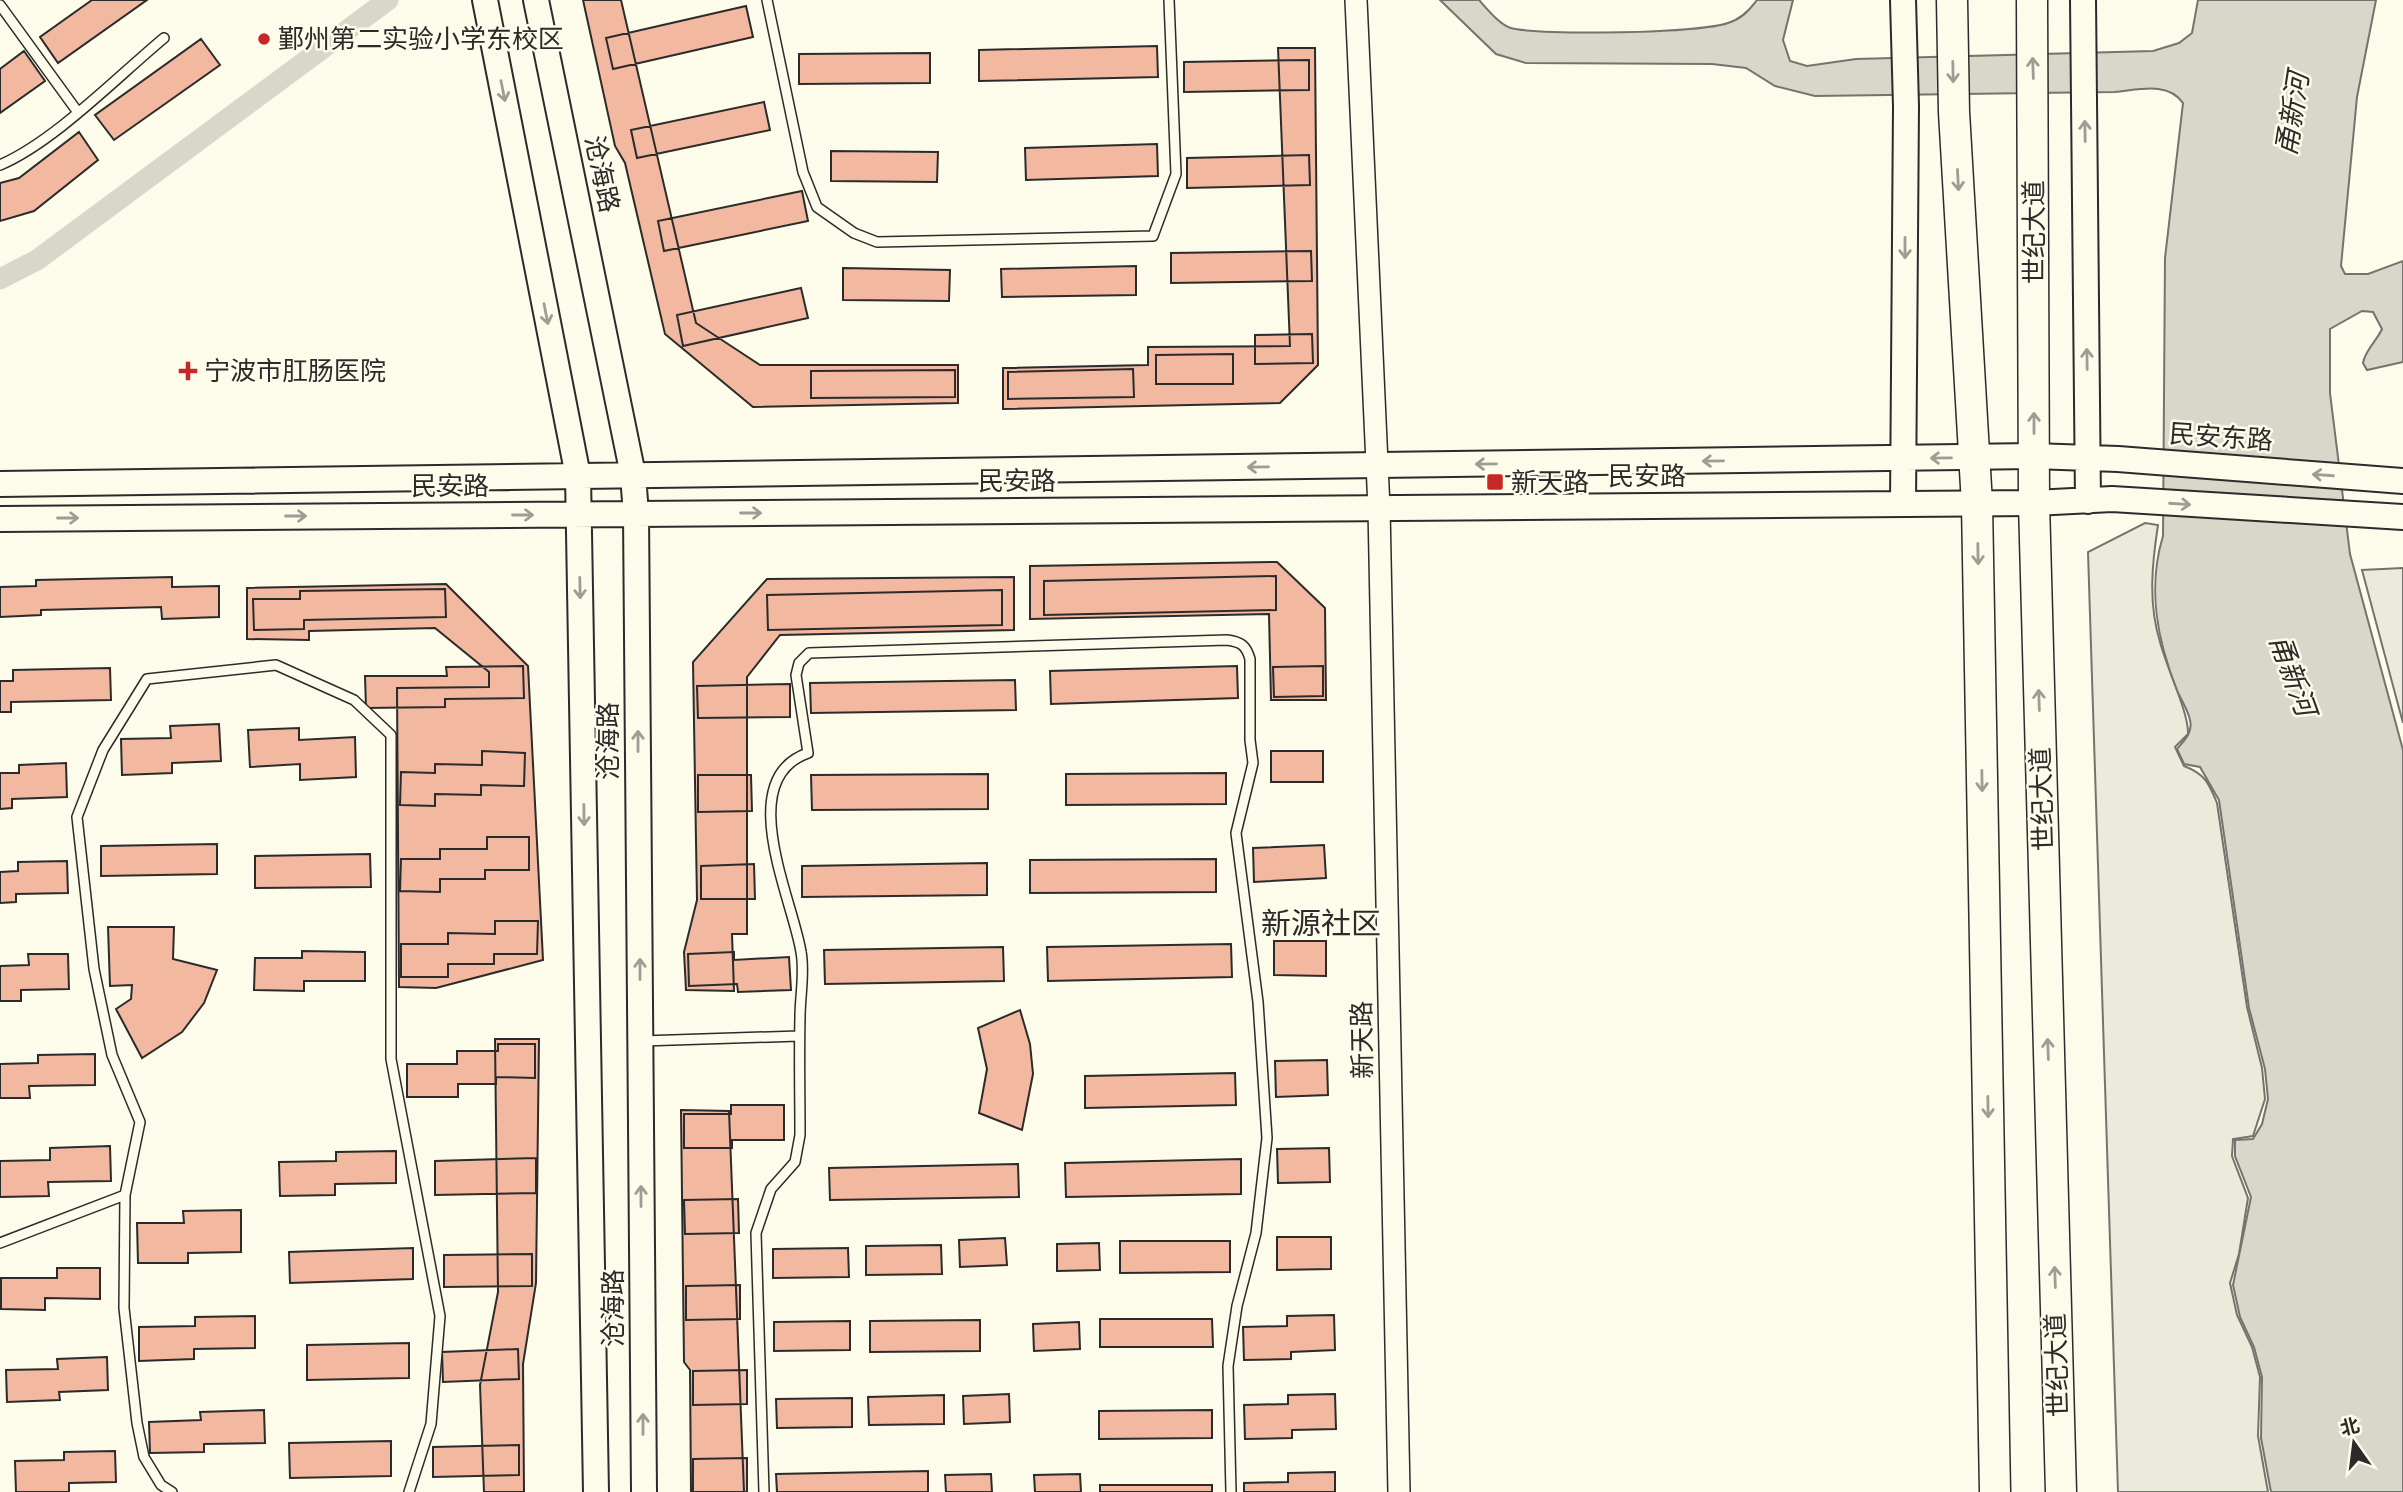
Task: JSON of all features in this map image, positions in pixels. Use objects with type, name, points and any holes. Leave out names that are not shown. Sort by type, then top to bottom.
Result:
[{"type":"highway","points":[[1952,0],[1954,112],[1977,504],[1995,1492]]},
{"type":"highway","name":"世纪大道","points":[[2032,0],[2034,503],[2061,1492]]},
{"type":"main road","name":"沧海路","points":[[485,0],[578,476],[596,1492]]},
{"type":"main road","name":"沧海路","points":[[536,0],[633,475],[636,514],[644,1492]]},
{"type":"main road","points":[[1903,0],[1906,106],[1903,504]]},
{"type":"main road","points":[[2083,0],[2088,458],[2100,500]]},
{"type":"main road","name":"民安路","points":[[0,484],[2034,456]]},
{"type":"main road","name":"民安东路","points":[[2034,456],[2118,459],[2397,480]]},
{"type":"main road","points":[[2034,503],[2100,500],[2403,517]]},
{"type":"main road","name":"民安路","points":[[0,519],[2034,503]]},
{"type":"street","name":"新天路","points":[[1356,0],[1379,508],[1399,1492]]},
{"type":"lane","points":[[767,0],[803,172],[817,207],[854,233],[877,242],[1153,236],[1176,174],[1169,0]]},
{"type":"lane","points":[[1,3],[77,111]]},
{"type":"lane","points":[[0,165],[17,158],[164,38]]},
{"type":"lane","points":[[764,1492],[756,1233],[771,1189],[795,1162],[800,1135],[802,954],[775,856],[771,803],[781,770],[795,758],[808,753],[796,676],[799,663],[809,653],[1227,640],[1240,642],[1247,648],[1253,764],[1236,834],[1258,1002],[1267,1138],[1256,1233],[1237,1306],[1228,1366],[1231,1492]]},
{"type":"lane","points":[[172,1492],[161,1485],[144,1457],[137,1423],[124,1308],[125,1195],[140,1122],[111,1055],[94,969],[77,817],[103,750],[147,678],[276,665],[354,700],[391,735],[391,1059],[440,1316],[431,1424],[409,1492]]},
{"type":"lane","points":[[640,1041],[799,1036]]},
{"type":"lane","points":[[0,1244],[125,1195]]},
{"type":"shaded area","points":[[2145,523],[2158,525],[2153,569],[2156,627],[2187,725],[2188,734],[2175,747],[2184,766],[2197,772],[2205,780],[2217,803],[2247,1007],[2262,1068],[2265,1099],[2253,1136],[2233,1139],[2232,1156],[2248,1198],[2239,1254],[2230,1283],[2237,1315],[2252,1347],[2260,1377],[2258,1436],[2268,1492],[2118,1492],[2088,552]]},
{"type":"shaded area","points":[[2403,568],[2403,723],[2362,570]]},
{"type":"water","name":"甬新河","points":[[1440,0],[1479,0],[1498,20],[1511,28],[1585,33],[1712,26],[1737,19],[1757,0],[1793,0],[1783,40],[1790,61],[1807,66],[1856,59],[2153,51],[2179,43],[2192,33],[2198,0],[2376,0],[2357,97],[2341,266],[2345,274],[2368,274],[2403,261],[2403,362],[2367,370],[2363,363],[2364,358],[2382,329],[2373,312],[2362,311],[2330,329],[2330,393],[2350,554],[2403,750],[2403,1492],[2271,1492],[2261,1438],[2262,1377],[2254,1347],[2240,1317],[2233,1285],[2251,1197],[2235,1156],[2235,1140],[2253,1139],[2262,1124],[2268,1099],[2265,1069],[2249,1008],[2219,800],[2200,767],[2184,764],[2177,749],[2188,736],[2191,724],[2164,652],[2155,594],[2158,555],[2163,536],[2165,258],[2183,103],[2169,92],[2152,88],[2115,92],[1815,96],[1775,86],[1746,68],[1712,64],[1526,63],[1496,54]]},
{"type":"building","points":[[92,0],[147,0],[58,63],[40,37]]},
{"type":"building","points":[[583,0],[621,0],[696,323],[760,365],[958,365],[958,403],[753,407],[665,334],[625,163],[615,146]]},
{"type":"building","points":[[746,6],[753,37],[613,69],[606,38]]},
{"type":"building","points":[[201,39],[220,65],[114,140],[95,115]]},
{"type":"building","points":[[1157,46],[1158,77],[979,81],[979,50]]},
{"type":"building","points":[[1278,48],[1315,48],[1318,365],[1280,403],[1003,409],[1003,368],[1148,365],[1148,347],[1290,346]]},
{"type":"building","points":[[24,51],[45,81],[0,113],[0,69]]},
{"type":"building","points":[[930,53],[930,83],[799,84],[799,54]]},
{"type":"building","points":[[1309,60],[1309,90],[1184,92],[1184,62]]},
{"type":"building","points":[[764,102],[770,130],[637,158],[631,130]]},
{"type":"building","points":[[79,132],[98,160],[34,211],[0,221],[0,183],[19,178]]},
{"type":"building","points":[[1157,144],[1158,176],[1026,180],[1025,148]]},
{"type":"building","points":[[831,151],[938,152],[937,182],[831,181]]},
{"type":"building","points":[[1309,155],[1310,185],[1187,188],[1187,158]]},
{"type":"building","points":[[802,191],[808,221],[664,251],[658,221]]},
{"type":"building","points":[[1311,251],[1312,281],[1171,283],[1171,253]]},
{"type":"building","points":[[1136,266],[1136,295],[1002,297],[1001,269]]},
{"type":"building","points":[[843,268],[950,270],[949,301],[843,300]]},
{"type":"building","points":[[801,288],[808,318],[683,346],[677,315]]},
{"type":"building","points":[[1312,334],[1313,363],[1255,364],[1255,335]]},
{"type":"building","points":[[1233,354],[1233,384],[1156,384],[1156,355]]},
{"type":"building","points":[[1133,369],[1134,397],[1008,399],[1008,372]]},
{"type":"building","points":[[955,370],[955,397],[811,398],[811,371]]},
{"type":"building","points":[[1277,562],[1325,608],[1326,700],[1271,700],[1269,614],[1030,619],[1030,566]]},
{"type":"building","points":[[1276,576],[1276,610],[1044,615],[1044,581]]},
{"type":"building","points":[[172,577],[172,587],[219,586],[219,617],[162,619],[161,607],[41,610],[41,615],[0,617],[0,587],[36,586],[36,580]]},
{"type":"building","points":[[1014,577],[1014,630],[780,635],[747,677],[747,934],[732,934],[734,991],[686,990],[684,952],[697,900],[693,662],[767,579]]},
{"type":"building","points":[[446,584],[528,666],[543,960],[436,988],[399,987],[397,688],[489,687],[489,672],[435,628],[309,631],[309,640],[247,639],[247,588]]},
{"type":"building","points":[[445,589],[446,617],[304,620],[304,629],[254,630],[253,599],[300,599],[300,591]]},
{"type":"building","points":[[1002,590],[1002,625],[768,630],[767,595]]},
{"type":"building","points":[[523,666],[524,698],[445,699],[445,707],[366,708],[365,676],[447,676],[446,667]]},
{"type":"building","points":[[1237,666],[1238,698],[1051,704],[1050,671]]},
{"type":"building","points":[[1323,666],[1323,696],[1274,697],[1273,667]]},
{"type":"building","points":[[110,668],[111,700],[11,702],[11,712],[0,712],[0,681],[13,681],[13,670]]},
{"type":"building","points":[[1015,680],[1016,710],[811,713],[810,683]]},
{"type":"building","points":[[790,684],[790,717],[698,718],[697,686]]},
{"type":"building","points":[[219,724],[221,761],[172,763],[172,773],[122,775],[121,739],[171,738],[170,726]]},
{"type":"building","points":[[299,728],[299,740],[355,737],[356,777],[300,780],[300,764],[250,767],[248,730]]},
{"type":"building","points":[[482,751],[525,753],[524,786],[481,785],[481,795],[435,794],[435,806],[400,805],[401,772],[435,773],[435,764],[482,765]]},
{"type":"building","points":[[1271,751],[1323,751],[1323,782],[1271,782]]},
{"type":"building","points":[[66,763],[67,797],[12,799],[12,808],[0,809],[0,773],[19,773],[19,765]]},
{"type":"building","points":[[1226,773],[1226,804],[1066,805],[1066,774]]},
{"type":"building","points":[[988,774],[988,809],[812,810],[811,775]]},
{"type":"building","points":[[698,775],[751,775],[752,811],[698,812]]},
{"type":"building","points":[[487,837],[529,837],[529,870],[485,870],[485,879],[440,879],[440,892],[400,891],[401,859],[440,859],[440,849],[487,849]]},
{"type":"building","points":[[217,844],[217,874],[101,876],[101,846]]},
{"type":"building","points":[[1324,845],[1326,878],[1254,882],[1253,848]]},
{"type":"building","points":[[370,854],[371,887],[255,888],[255,856]]},
{"type":"building","points":[[1216,859],[1216,892],[1030,893],[1030,860]]},
{"type":"building","points":[[67,861],[68,893],[16,894],[16,902],[0,903],[0,872],[18,871],[18,862]]},
{"type":"building","points":[[987,863],[987,895],[802,897],[802,866]]},
{"type":"building","points":[[754,864],[755,899],[701,899],[701,866]]},
{"type":"building","points":[[495,921],[538,921],[537,954],[494,954],[494,964],[448,964],[448,977],[401,977],[401,944],[448,944],[448,933],[495,934]]},
{"type":"building","points":[[108,927],[174,927],[173,959],[217,970],[204,1003],[182,1032],[142,1058],[116,1009],[131,999],[132,985],[110,986]]},
{"type":"building","points":[[1274,941],[1326,941],[1326,976],[1274,975]]},
{"type":"building","points":[[1231,944],[1232,977],[1048,981],[1047,947]]},
{"type":"building","points":[[1003,947],[1004,981],[825,984],[824,950]]},
{"type":"building","points":[[302,951],[365,952],[365,981],[304,981],[304,991],[254,990],[255,958],[302,958]]},
{"type":"building","points":[[734,952],[734,960],[789,957],[791,990],[738,992],[737,984],[689,986],[688,954]]},
{"type":"building","points":[[28,954],[68,954],[69,989],[21,990],[21,1001],[0,1001],[0,966],[29,965]]},
{"type":"building","points":[[1020,1010],[1030,1044],[1033,1074],[1022,1130],[979,1113],[987,1069],[978,1028]]},
{"type":"building","points":[[495,1039],[539,1039],[536,1283],[523,1364],[524,1492],[484,1492],[480,1385],[498,1292]]},
{"type":"building","points":[[498,1044],[535,1044],[535,1078],[496,1077],[496,1084],[458,1084],[458,1097],[407,1097],[407,1064],[457,1064],[457,1051],[498,1051]]},
{"type":"building","points":[[95,1054],[95,1085],[29,1086],[30,1098],[0,1098],[0,1064],[38,1063],[38,1055]]},
{"type":"building","points":[[1327,1060],[1328,1095],[1276,1097],[1275,1061]]},
{"type":"building","points":[[1235,1073],[1236,1105],[1085,1108],[1085,1076]]},
{"type":"building","points":[[731,1105],[784,1105],[784,1140],[732,1140],[732,1148],[684,1148],[684,1114],[731,1114]]},
{"type":"building","points":[[681,1110],[729,1111],[744,1492],[691,1492],[690,1370],[684,1362]]},
{"type":"building","points":[[110,1146],[111,1181],[48,1182],[49,1196],[0,1197],[0,1161],[50,1160],[50,1148]]},
{"type":"building","points":[[1329,1148],[1330,1182],[1278,1183],[1277,1149]]},
{"type":"building","points":[[396,1151],[396,1183],[335,1184],[335,1195],[280,1196],[279,1162],[336,1161],[336,1152]]},
{"type":"building","points":[[536,1158],[536,1193],[435,1195],[435,1161]]},
{"type":"building","points":[[1241,1159],[1241,1194],[1066,1197],[1065,1163]]},
{"type":"building","points":[[1018,1164],[1019,1197],[830,1200],[829,1168]]},
{"type":"building","points":[[738,1199],[739,1233],[685,1234],[684,1200]]},
{"type":"building","points":[[241,1210],[241,1252],[188,1253],[188,1263],[138,1263],[137,1223],[184,1223],[183,1211]]},
{"type":"building","points":[[1277,1237],[1331,1237],[1331,1269],[1277,1270]]},
{"type":"building","points":[[1005,1238],[1007,1265],[960,1267],[959,1240]]},
{"type":"building","points":[[1120,1241],[1230,1241],[1230,1272],[1120,1273]]},
{"type":"building","points":[[1099,1243],[1100,1270],[1057,1271],[1057,1244]]},
{"type":"building","points":[[941,1245],[942,1274],[866,1275],[866,1246]]},
{"type":"building","points":[[413,1248],[413,1279],[290,1283],[289,1252]]},
{"type":"building","points":[[848,1248],[849,1277],[773,1278],[773,1249]]},
{"type":"building","points":[[532,1254],[532,1286],[444,1287],[444,1255]]},
{"type":"building","points":[[57,1268],[100,1268],[100,1299],[45,1298],[45,1310],[1,1309],[1,1278],[57,1278]]},
{"type":"building","points":[[740,1285],[740,1319],[686,1320],[686,1286]]},
{"type":"building","points":[[1334,1315],[1335,1350],[1291,1352],[1291,1359],[1244,1360],[1243,1327],[1287,1326],[1287,1316]]},
{"type":"building","points":[[255,1316],[255,1348],[194,1349],[194,1359],[139,1361],[139,1327],[195,1326],[195,1317]]},
{"type":"building","points":[[1100,1319],[1212,1319],[1213,1347],[1100,1347]]},
{"type":"building","points":[[980,1320],[980,1351],[870,1352],[870,1321]]},
{"type":"building","points":[[850,1321],[850,1350],[774,1351],[774,1322]]},
{"type":"building","points":[[1079,1322],[1080,1349],[1034,1351],[1033,1324]]},
{"type":"building","points":[[409,1343],[409,1378],[307,1380],[307,1345]]},
{"type":"building","points":[[518,1349],[519,1379],[443,1382],[442,1352]]},
{"type":"building","points":[[107,1357],[108,1390],[59,1392],[60,1400],[7,1402],[6,1370],[58,1369],[57,1359]]},
{"type":"building","points":[[747,1370],[747,1404],[693,1405],[693,1371]]},
{"type":"building","points":[[1009,1394],[1010,1422],[964,1424],[963,1396]]},
{"type":"building","points":[[1335,1394],[1336,1429],[1292,1430],[1292,1438],[1245,1439],[1244,1405],[1288,1404],[1288,1395]]},
{"type":"building","points":[[944,1395],[944,1424],[869,1425],[868,1397]]},
{"type":"building","points":[[852,1398],[852,1427],[777,1428],[776,1399]]},
{"type":"building","points":[[264,1410],[265,1443],[204,1444],[204,1452],[150,1453],[149,1422],[201,1420],[200,1412]]},
{"type":"building","points":[[1212,1410],[1212,1438],[1099,1439],[1099,1411]]},
{"type":"building","points":[[391,1441],[391,1476],[290,1478],[289,1443]]},
{"type":"building","points":[[519,1445],[519,1475],[433,1477],[433,1447]]},
{"type":"building","points":[[115,1451],[116,1482],[69,1483],[69,1492],[16,1492],[15,1461],[64,1460],[64,1452]]},
{"type":"building","points":[[747,1458],[747,1492],[693,1492],[693,1459]]},
{"type":"building","points":[[928,1471],[928,1492],[777,1492],[776,1474]]},
{"type":"building","points":[[1335,1472],[1335,1492],[1244,1492],[1244,1483],[1288,1482],[1288,1473]]},
{"type":"building","points":[[991,1474],[992,1492],[946,1492],[945,1475]]},
{"type":"building","points":[[1080,1474],[1081,1492],[1035,1492],[1034,1475]]},
{"type":"building","points":[[1100,1485],[1212,1485],[1212,1492],[1100,1492]]},
{"type":"waterway","points":[[0,279],[37,260],[388,0]]},
{"type":"place","name":"鄞州第二实验小学东校区","points":[[264,39]]},
{"type":"place","name":"宁波市肛肠医院","points":[[188,371]]},
{"type":"place","name":"新天路","points":[[1495,482]]},
{"type":"district","name":"新源社区","points":[[1321,924]]}]
